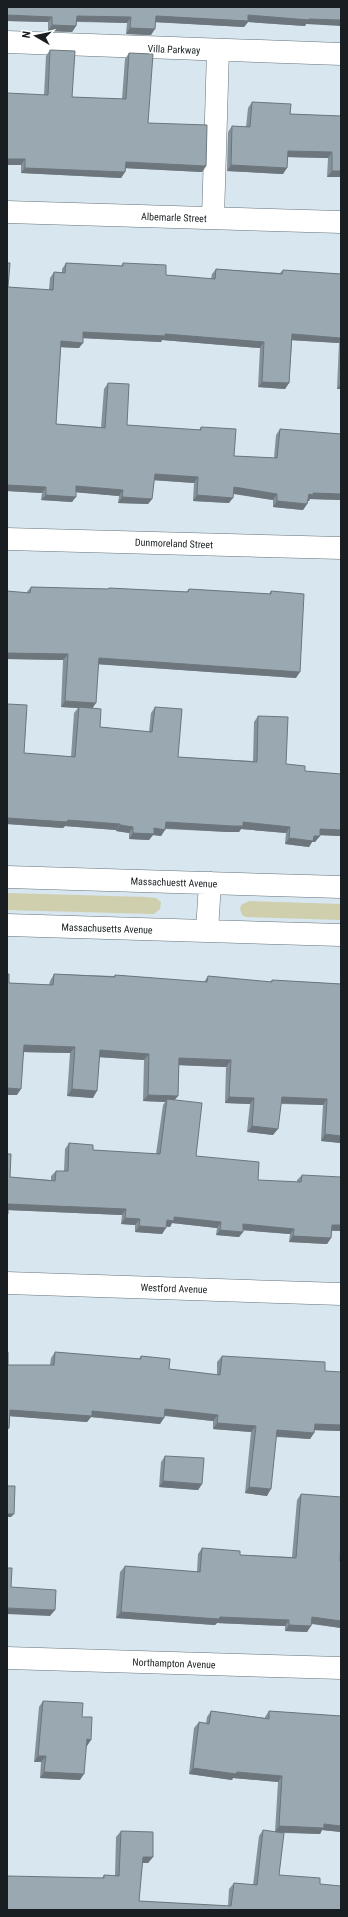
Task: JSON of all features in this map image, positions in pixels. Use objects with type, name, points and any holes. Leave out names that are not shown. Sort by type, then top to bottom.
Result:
[{"type":"street","name":"Villa Parkway","points":[[7,42],[341,54]]},
{"type":"street","points":[[213,218],[218,50]]},
{"type":"street","name":"Albemarle Street","points":[[7,212],[341,222]]},
{"type":"street","name":"Dunmoreland Street","points":[[7,539],[341,548]]},
{"type":"street","name":"Massachuestt Avenue","points":[[7,877],[341,887]]},
{"type":"street","points":[[207,931],[210,883]]},
{"type":"street","name":"Massachusetts Avenue","points":[[7,925],[341,935]]},
{"type":"street","name":"Westford Avenue","points":[[7,1283],[341,1294]]},
{"type":"street","name":"Northampton Avenue","points":[[7,1658],[341,1668]]},
{"type":"green space","points":[[7,893],[146,897],[156,898],[161,902],[160,909],[154,914],[7,910]]},
{"type":"green space","points":[[249,901],[341,904],[341,920],[246,917],[242,915],[240,909],[241,905]]},
{"type":"building","points":[[7,7],[341,7],[341,20],[309,20],[248,15],[248,21],[156,16],[155,29],[130,28],[131,17],[77,16],[76,26],[52,25],[52,17],[7,15]]},
{"type":"building","points":[[50,50],[75,51],[72,97],[126,99],[129,53],[153,54],[148,123],[207,125],[206,166],[126,162],[125,172],[25,168],[25,159],[7,159],[7,93],[48,95]]},
{"type":"building","points":[[252,102],[291,104],[290,114],[341,116],[341,171],[332,171],[332,152],[288,151],[287,168],[231,165],[232,126],[250,127]]},
{"type":"building","points":[[7,263],[10,263],[8,287],[53,290],[54,272],[65,273],[66,263],[123,266],[123,263],[166,265],[166,275],[215,279],[216,269],[282,274],[283,270],[341,274],[341,338],[292,334],[289,383],[262,382],[264,342],[165,334],[165,336],[83,332],[83,343],[61,341],[56,424],[105,428],[108,383],[129,384],[127,425],[201,430],[201,427],[236,429],[234,456],[277,458],[280,429],[341,434],[341,494],[309,494],[307,504],[277,501],[277,494],[234,487],[233,498],[197,495],[198,477],[155,474],[152,499],[122,497],[123,490],[76,486],[76,497],[46,495],[46,487],[7,485]]},
{"type":"building","points":[[31,587],[109,588],[188,592],[189,589],[271,594],[271,591],[304,594],[300,672],[99,658],[96,703],[65,701],[68,654],[7,653],[7,591],[30,593]]},
{"type":"building","points":[[7,704],[27,705],[24,753],[75,757],[79,707],[101,709],[100,727],[152,732],[155,707],[182,709],[178,757],[257,762],[258,716],[288,717],[286,764],[305,766],[305,771],[341,774],[341,830],[320,829],[320,836],[314,836],[313,841],[289,838],[290,827],[243,822],[243,826],[232,826],[166,822],[165,830],[154,828],[154,834],[133,833],[133,827],[120,824],[68,820],[67,822],[7,818]]},
{"type":"building","points":[[7,974],[9,974],[9,983],[53,985],[54,974],[115,977],[115,975],[207,982],[208,976],[272,982],[272,980],[341,984],[341,1136],[325,1134],[327,1099],[282,1097],[278,1129],[252,1126],[254,1098],[229,1097],[231,1060],[179,1058],[178,1096],[148,1095],[149,1054],[100,1050],[97,1091],[72,1089],[75,1047],[24,1045],[21,1089],[7,1088]]},
{"type":"building","points":[[167,1099],[202,1103],[196,1156],[259,1162],[258,1180],[301,1182],[302,1175],[341,1177],[341,1225],[332,1225],[331,1238],[293,1236],[294,1229],[243,1224],[243,1232],[220,1230],[221,1222],[174,1217],[174,1221],[167,1220],[166,1228],[139,1226],[140,1219],[125,1218],[126,1209],[8,1204],[7,1214],[7,1154],[11,1154],[10,1177],[55,1181],[56,1171],[68,1171],[69,1143],[93,1145],[93,1150],[160,1154]]},
{"type":"building","points":[[7,1352],[8,1365],[54,1365],[55,1352],[141,1359],[141,1356],[170,1359],[169,1369],[220,1375],[222,1356],[325,1362],[325,1371],[341,1372],[341,1425],[315,1424],[314,1433],[277,1430],[271,1489],[249,1487],[256,1426],[217,1423],[218,1415],[165,1409],[164,1418],[92,1411],[92,1416],[10,1410],[9,1428],[7,1428]]},
{"type":"building","points":[[165,1456],[204,1458],[202,1484],[163,1481]]},
{"type":"building","points":[[7,1486],[15,1486],[14,1514],[7,1514]]},
{"type":"building","points":[[301,1494],[341,1497],[341,1621],[312,1617],[311,1626],[289,1625],[289,1620],[220,1617],[219,1619],[121,1612],[125,1566],[200,1572],[202,1548],[240,1551],[240,1555],[296,1558]]},
{"type":"building","points":[[7,1568],[12,1568],[11,1587],[56,1590],[55,1610],[7,1608]]},
{"type":"building","points":[[43,1701],[83,1703],[82,1717],[92,1717],[91,1740],[87,1739],[84,1774],[44,1772],[46,1756],[38,1756]]},
{"type":"building","points":[[211,1711],[269,1719],[269,1711],[341,1716],[341,1826],[324,1824],[324,1828],[279,1826],[282,1776],[237,1772],[236,1774],[193,1768],[199,1722],[209,1724]]},
{"type":"building","points":[[263,1830],[284,1833],[279,1875],[320,1878],[320,1884],[341,1886],[341,1910],[7,1910],[7,1876],[104,1878],[104,1875],[119,1876],[121,1831],[153,1832],[153,1857],[143,1857],[139,1901],[231,1906],[234,1883],[257,1885]]}]
